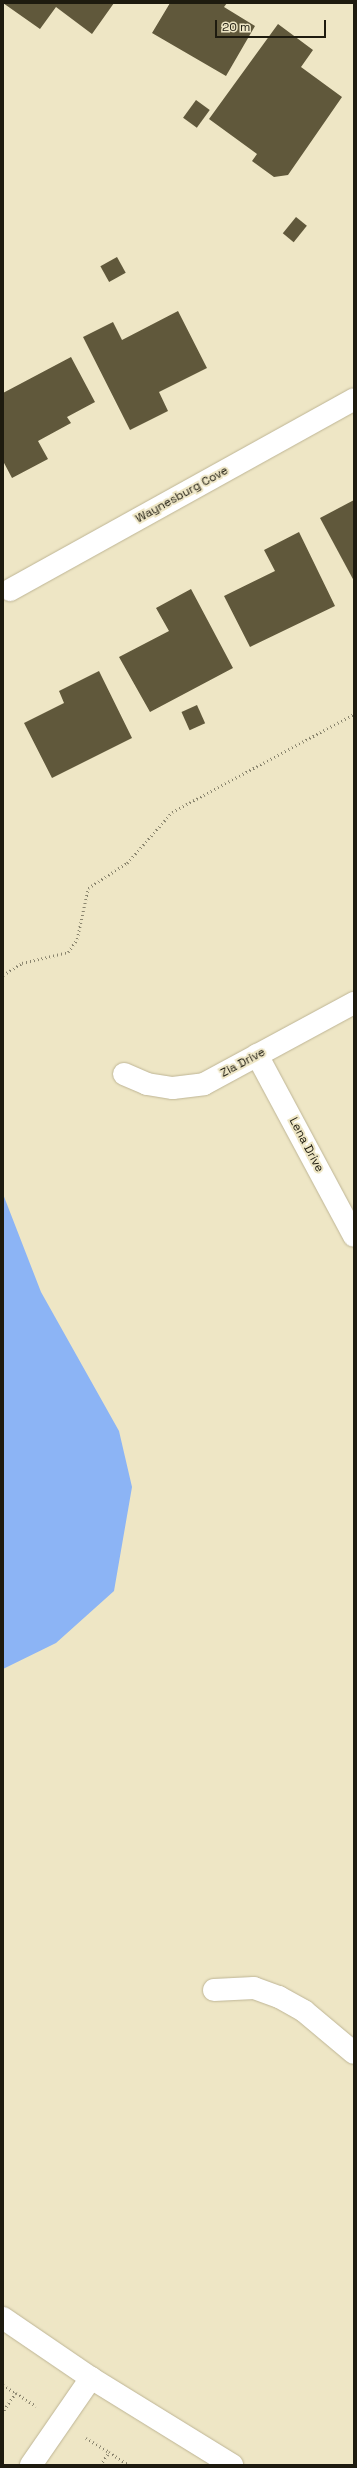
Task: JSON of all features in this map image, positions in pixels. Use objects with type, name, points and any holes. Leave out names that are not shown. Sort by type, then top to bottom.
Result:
[{"type":"street","name":"Waynesburg Cove","points":[[10,590],[354,399]]},
{"type":"street","name":"Zia Drive","points":[[124,1074],[147,1084],[173,1088],[204,1084],[354,1003]]},
{"type":"street","name":"Lena Drive","points":[[257,1055],[354,1236]]},
{"type":"street","points":[[214,1990],[254,1988],[279,1997],[304,2011],[354,2053]]},
{"type":"street","points":[[3,2318],[91,2378],[232,2465]]},
{"type":"street","points":[[31,2465],[91,2378]]},
{"type":"path","points":[[3,975],[22,963],[68,952],[76,939],[88,888],[127,863],[172,812],[354,714]]},
{"type":"path","points":[[3,2385],[42,2410]]},
{"type":"path","points":[[3,2412],[16,2393]]},
{"type":"path","points":[[84,2437],[129,2465]]},
{"type":"path","points":[[100,2465],[109,2452]]},
{"type":"water","points":[[3,1194],[41,1292],[119,1431],[132,1487],[114,1591],[56,1643],[3,1669]]},
{"type":"building","points":[[3,3],[114,3],[92,34],[56,7],[40,29]]},
{"type":"building","points":[[170,3],[227,3],[224,7],[255,26],[226,76],[152,33]]},
{"type":"building","points":[[278,24],[313,50],[301,67],[342,97],[288,175],[274,177],[252,161],[257,154],[209,119]]},
{"type":"building","points":[[196,100],[210,110],[197,128],[183,118]]},
{"type":"building","points":[[296,217],[307,226],[294,242],[283,233]]},
{"type":"building","points":[[117,257],[126,273],[109,282],[100,266]]},
{"type":"building","points":[[178,311],[207,368],[159,392],[168,411],[130,430],[83,337],[113,322],[122,340]]},
{"type":"building","points":[[71,357],[95,402],[67,417],[71,423],[38,441],[48,459],[12,478],[3,461],[3,393]]},
{"type":"building","points":[[354,500],[354,581],[320,518]]},
{"type":"building","points":[[299,532],[335,606],[250,647],[224,596],[275,571],[264,550]]},
{"type":"building","points":[[191,589],[233,668],[150,712],[119,657],[169,631],[156,608]]},
{"type":"building","points":[[99,671],[132,738],[52,778],[24,723],[64,703],[59,691]]},
{"type":"building","points":[[197,705],[205,723],[190,730],[181,712]]}]
